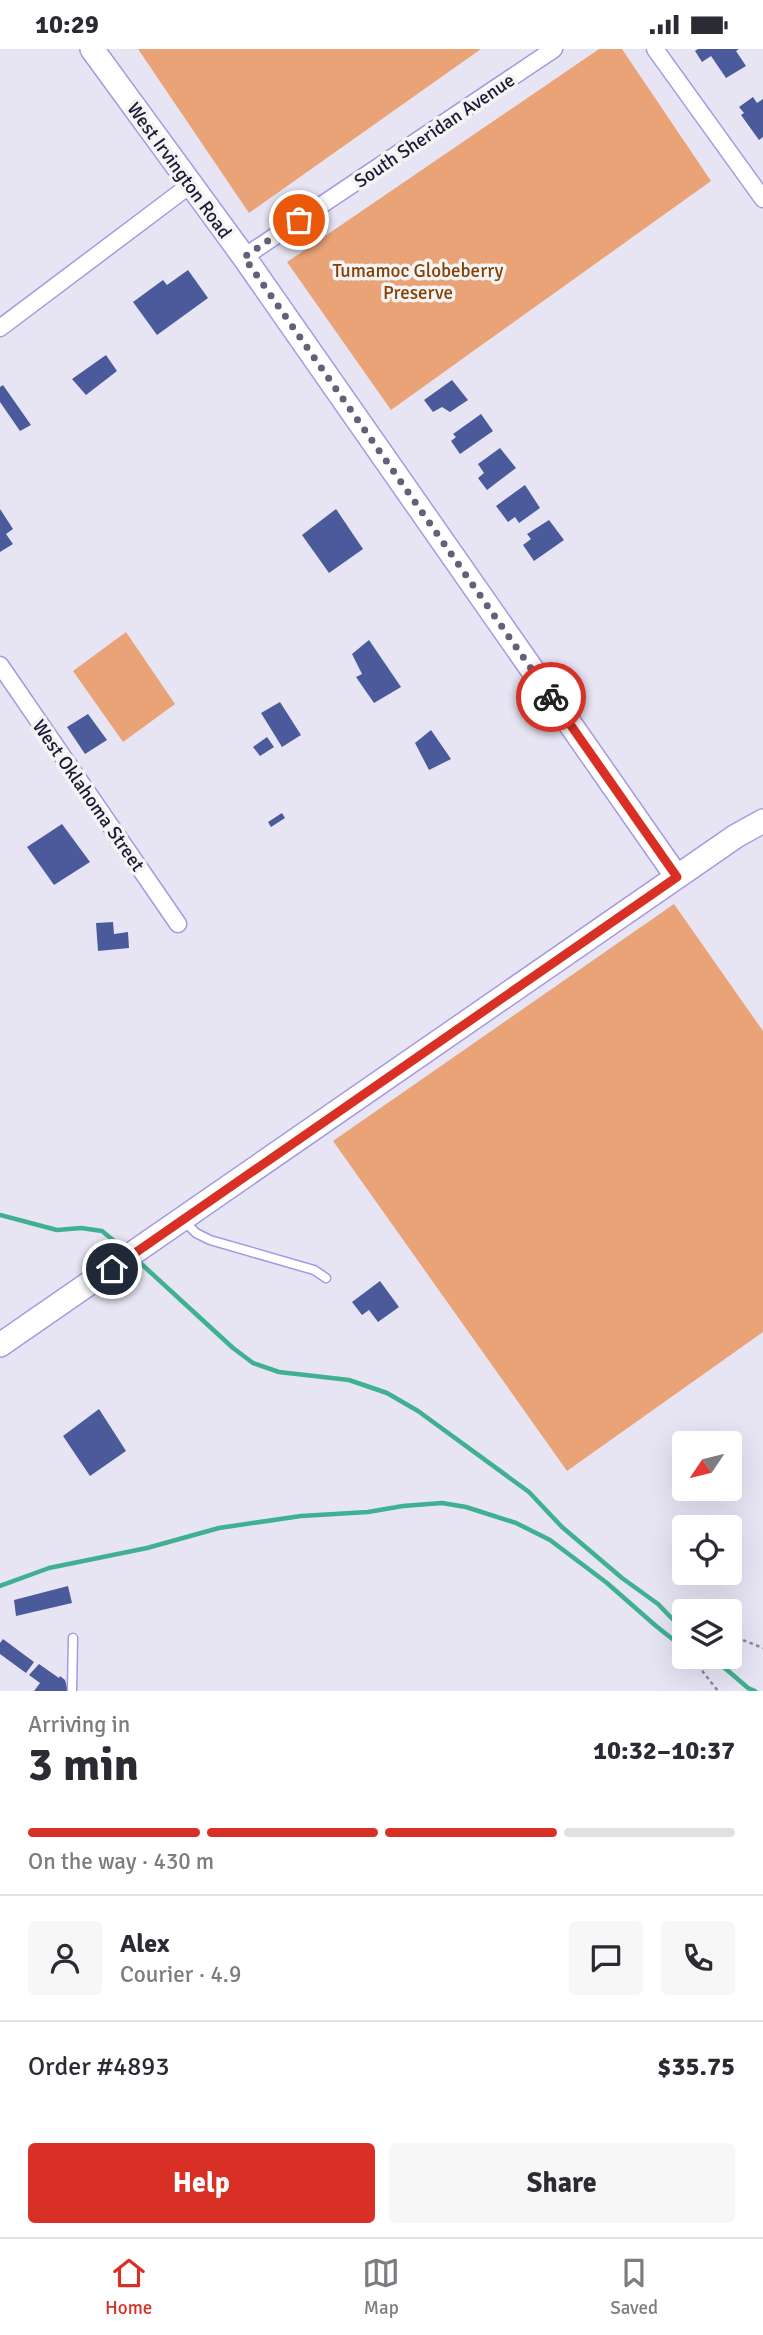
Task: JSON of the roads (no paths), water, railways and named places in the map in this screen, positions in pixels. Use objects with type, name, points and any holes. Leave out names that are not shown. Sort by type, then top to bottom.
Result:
[{"type":"street","name":"West Irvington Road","points":[[92,49],[244,257],[677,877]]},
{"type":"street","name":"South Sheridan Avenue","points":[[244,257],[554,49]]},
{"type":"street","points":[[655,49],[763,199]]},
{"type":"street","points":[[0,328],[190,185]]},
{"type":"street","name":"West Oklahoma Street","points":[[0,665],[178,924]]},
{"type":"street","points":[[0,1345],[736,836],[763,821]]},
{"type":"lane","points":[[182,1219],[196,1233],[210,1240],[314,1270],[326,1278]]},
{"type":"lane","points":[[72,1691],[73,1638]]},
{"type":"waterway","points":[[0,1215],[57,1230],[81,1228],[102,1231],[124,1249]]},
{"type":"waterway","points":[[136,1259],[253,1363],[279,1372],[349,1380],[387,1393],[418,1411],[529,1492],[562,1527],[622,1578],[658,1604],[672,1619]]},
{"type":"waterway","points":[[0,1586],[49,1568],[147,1548],[219,1528],[301,1516],[368,1512],[442,1503],[466,1507],[516,1523],[550,1540],[607,1583],[672,1639]]},
{"type":"waterway","points":[[726,1669],[755,1691]]},
{"type":"park label","name":"Tumamoc Globeberry Preserve","points":[[418,281]]}]
